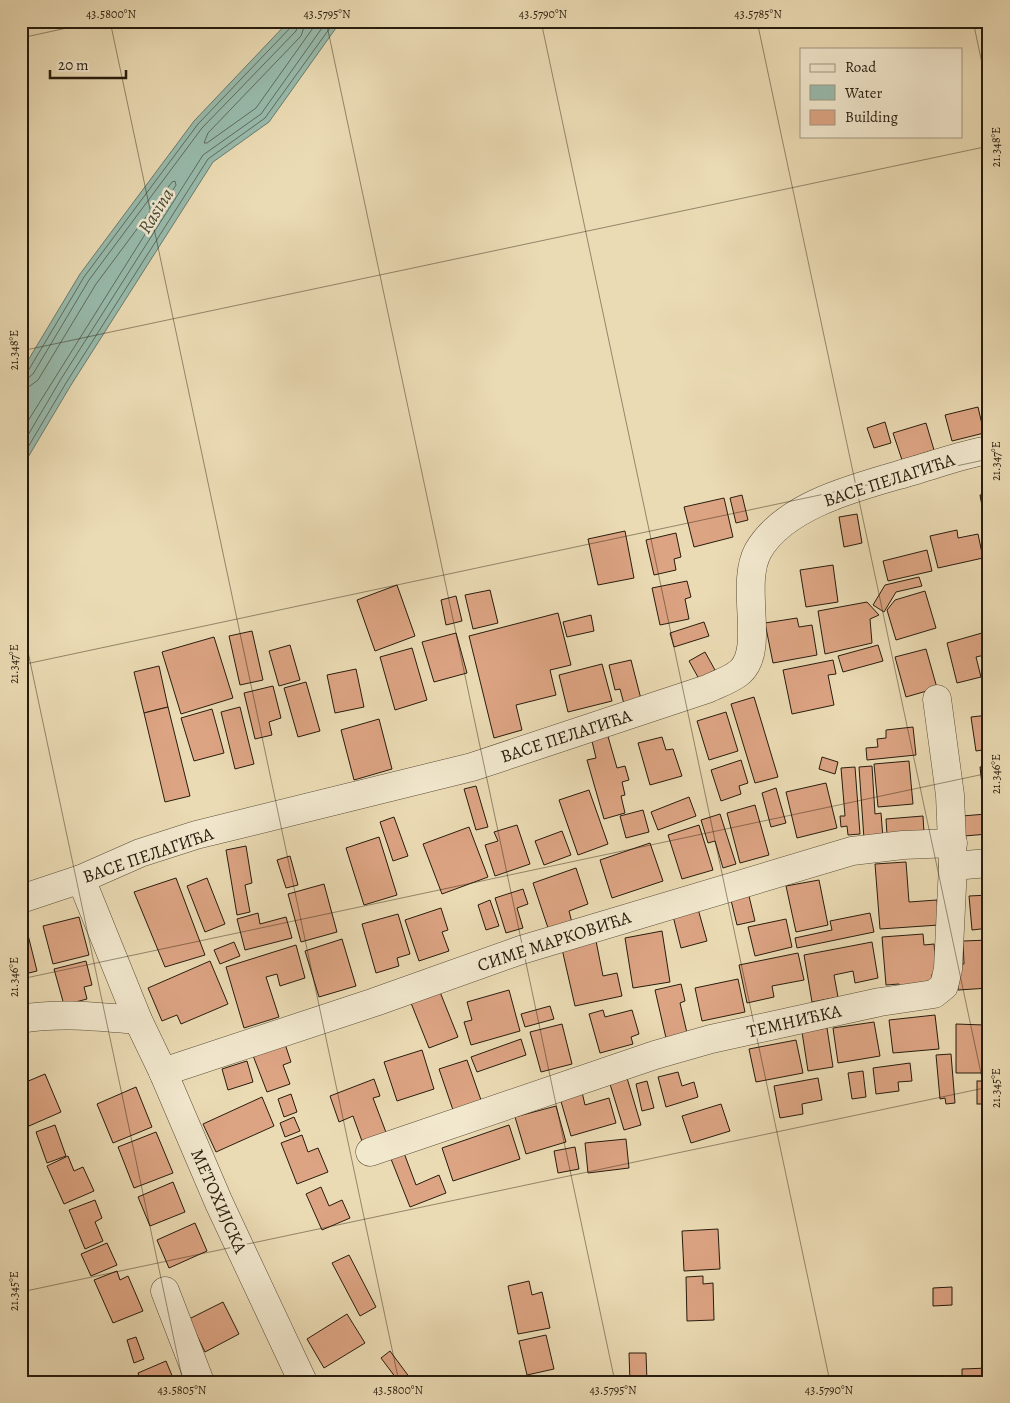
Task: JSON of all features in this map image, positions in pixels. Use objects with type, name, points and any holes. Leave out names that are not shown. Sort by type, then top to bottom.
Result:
[{"type":"street","name":"ВАСЕ ПЕЛАГИЋА","points":[[21,899],[81,878],[140,853],[196,835],[472,767],[707,690],[741,671],[752,652],[751,572],[757,553],[767,539],[801,510],[840,493],[989,450]]},
{"type":"street","name":"ТЕМНИЋКА","points":[[370,1152],[655,1054],[711,1039],[880,1002],[934,994],[944,986],[948,969],[953,854],[950,795],[937,699]]},
{"type":"street","name":"СИМЕ МАРКОВИЋА","points":[[163,1072],[375,1002],[521,950],[852,851],[903,845],[989,863]]},
{"type":"street","name":"МЕТОХИЈСКА","points":[[81,878],[138,1020],[163,1072],[223,1212],[303,1382]]},
{"type":"street","points":[[21,1019],[39,1016],[80,1016],[138,1020]]},
{"type":"street","points":[[165,1291],[200,1382]]},
{"type":"water","name":"Rasina","points":[[289,21],[341,21],[269,122],[213,162],[71,385],[21,469],[21,372],[80,274],[194,121]]},
{"type":"building","points":[[978,407],[984,433],[952,441],[945,415]]},
{"type":"building","points":[[885,422],[891,443],[874,448],[867,428]]},
{"type":"building","points":[[926,423],[934,450],[902,460],[893,433]]},
{"type":"building","points":[[989,494],[989,516],[984,517],[980,495]]},
{"type":"building","points":[[742,495],[748,520],[736,523],[730,498]]},
{"type":"building","points":[[724,498],[733,537],[694,547],[684,507]]},
{"type":"building","points":[[857,514],[862,543],[844,547],[839,517]]},
{"type":"building","points":[[957,530],[958,538],[978,534],[983,558],[938,568],[930,536]]},
{"type":"building","points":[[625,531],[634,578],[598,585],[588,539]]},
{"type":"building","points":[[676,533],[681,557],[674,559],[676,570],[654,575],[646,540]]},
{"type":"building","points":[[927,550],[932,571],[888,581],[883,561]]},
{"type":"building","points":[[833,565],[838,602],[806,607],[800,570]]},
{"type":"building","points":[[919,577],[922,586],[896,592],[884,612],[873,605],[885,585]]},
{"type":"building","points":[[687,581],[691,597],[685,599],[689,619],[660,625],[652,588]]},
{"type":"building","points":[[397,585],[415,636],[375,651],[357,600]]},
{"type":"building","points":[[490,590],[498,623],[473,629],[465,595]]},
{"type":"building","points":[[925,591],[936,628],[896,640],[887,610],[895,600]]},
{"type":"building","points":[[456,596],[462,621],[446,625],[441,600]]},
{"type":"building","points":[[867,602],[879,615],[870,619],[872,643],[825,654],[818,611]]},
{"type":"building","points":[[558,613],[571,665],[550,670],[556,695],[516,705],[522,730],[494,738],[469,636]]},
{"type":"building","points":[[591,615],[594,631],[567,637],[563,622]]},
{"type":"building","points":[[797,618],[799,627],[812,625],[817,655],[773,663],[765,623]]},
{"type":"building","points":[[704,622],[709,636],[674,647],[670,633]]},
{"type":"building","points":[[252,631],[263,680],[240,685],[229,636]]},
{"type":"building","points":[[989,631],[989,654],[976,657],[981,677],[957,683],[947,643]]},
{"type":"building","points":[[456,633],[467,673],[434,682],[422,642]]},
{"type":"building","points":[[214,637],[233,698],[181,714],[162,652]]},
{"type":"building","points":[[290,645],[300,680],[279,686],[269,651]]},
{"type":"building","points":[[878,645],[883,661],[843,672],[838,656]]},
{"type":"building","points":[[412,648],[427,700],[395,710],[380,657]]},
{"type":"building","points":[[926,649],[937,688],[906,697],[895,657]]},
{"type":"building","points":[[705,652],[715,670],[699,679],[689,661]]},
{"type":"building","points":[[631,660],[641,699],[624,704],[620,689],[615,690],[609,665]]},
{"type":"building","points":[[833,660],[836,674],[828,675],[834,705],[792,714],[783,670]]},
{"type":"building","points":[[602,664],[612,701],[568,712],[559,675]]},
{"type":"building","points":[[159,666],[168,707],[144,713],[134,672]]},
{"type":"building","points":[[356,669],[364,707],[335,713],[327,675]]},
{"type":"building","points":[[306,682],[320,731],[298,737],[284,688]]},
{"type":"building","points":[[273,686],[281,718],[269,722],[272,735],[255,739],[244,693]]},
{"type":"building","points":[[754,697],[778,777],[755,783],[731,704]]},
{"type":"building","points":[[168,707],[190,796],[165,802],[144,713]]},
{"type":"building","points":[[240,707],[254,764],[235,769],[221,712]]},
{"type":"building","points":[[212,709],[224,753],[194,761],[181,718]]},
{"type":"building","points":[[726,712],[738,751],[709,760],[697,721]]},
{"type":"building","points":[[989,715],[989,749],[976,751],[971,717]]},
{"type":"building","points":[[379,719],[392,769],[354,780],[341,730]]},
{"type":"building","points":[[913,727],[916,755],[867,760],[866,748],[878,747],[877,739],[886,738],[886,730]]},
{"type":"building","points":[[607,733],[617,768],[625,766],[629,780],[622,782],[625,795],[621,796],[625,813],[604,819],[587,760],[596,758],[591,737]]},
{"type":"building","points":[[662,737],[666,750],[673,749],[682,776],[650,785],[638,743]]},
{"type":"building","points":[[822,757],[838,762],[835,774],[819,769]]},
{"type":"building","points":[[741,760],[748,783],[739,786],[741,794],[721,801],[711,770]]},
{"type":"building","points":[[909,761],[913,804],[878,807],[874,764]]},
{"type":"building","points":[[872,766],[875,814],[881,813],[883,838],[864,839],[859,767]]},
{"type":"building","points":[[989,766],[989,802],[984,802],[980,767]]},
{"type":"building","points":[[855,767],[860,834],[848,835],[847,826],[841,827],[840,816],[845,816],[841,768]]},
{"type":"building","points":[[826,783],[837,828],[797,838],[786,792]]},
{"type":"building","points":[[476,786],[488,827],[476,830],[464,789]]},
{"type":"building","points":[[776,788],[786,823],[771,827],[762,793]]},
{"type":"building","points":[[589,790],[608,844],[578,855],[559,800]]},
{"type":"building","points":[[689,797],[696,816],[658,830],[651,812]]},
{"type":"building","points":[[755,805],[769,855],[740,863],[727,813]]},
{"type":"building","points":[[643,810],[649,832],[626,838],[620,816]]},
{"type":"building","points":[[720,814],[736,864],[723,868],[715,841],[708,843],[701,820]]},
{"type":"building","points":[[986,814],[988,834],[964,836],[962,816]]},
{"type":"building","points":[[923,816],[924,833],[887,835],[886,819]]},
{"type":"building","points":[[394,817],[408,856],[393,861],[380,822]]},
{"type":"building","points":[[517,825],[530,864],[495,876],[485,845],[498,841],[494,832]]},
{"type":"building","points":[[699,825],[713,870],[682,879],[668,835]]},
{"type":"building","points":[[469,827],[488,877],[442,894],[423,844]]},
{"type":"building","points":[[562,831],[571,855],[544,865],[535,841]]},
{"type":"building","points":[[379,837],[397,895],[364,905],[346,848]]},
{"type":"building","points":[[650,843],[663,881],[612,898],[600,860]]},
{"type":"building","points":[[246,846],[252,883],[245,885],[250,912],[237,915],[226,850]]},
{"type":"building","points":[[290,856],[298,885],[286,888],[277,860]]},
{"type":"building","points":[[906,862],[909,902],[937,900],[939,925],[880,929],[875,864]]},
{"type":"building","points":[[576,868],[588,904],[569,911],[572,923],[549,931],[533,883]]},
{"type":"building","points":[[176,878],[205,955],[165,967],[134,892]]},
{"type":"building","points":[[207,878],[225,924],[205,932],[187,886]]},
{"type":"building","points":[[819,880],[828,925],[796,932],[786,886]]},
{"type":"building","points":[[324,884],[337,932],[301,942],[288,894]]},
{"type":"building","points":[[523,889],[528,904],[517,908],[523,928],[506,933],[495,898]]},
{"type":"building","points":[[748,892],[755,921],[737,925],[730,896]]},
{"type":"building","points":[[989,895],[989,928],[972,930],[969,896]]},
{"type":"building","points":[[490,900],[499,926],[486,930],[478,905]]},
{"type":"building","points":[[441,908],[448,930],[442,932],[449,951],[419,961],[405,920]]},
{"type":"building","points":[[698,909],[707,941],[681,948],[673,916]]},
{"type":"building","points":[[258,913],[260,924],[286,917],[292,938],[245,950],[237,919]]},
{"type":"building","points":[[870,913],[874,932],[797,948],[795,938],[832,930],[830,921]]},
{"type":"building","points":[[398,914],[410,954],[397,958],[399,966],[376,973],[362,924]]},
{"type":"building","points":[[79,917],[89,955],[53,964],[43,926]]},
{"type":"building","points":[[786,919],[792,947],[755,956],[748,927]]},
{"type":"building","points":[[662,931],[670,982],[633,988],[625,938]]},
{"type":"building","points":[[923,934],[924,945],[934,944],[937,973],[932,974],[933,987],[900,990],[899,984],[886,985],[882,937]]},
{"type":"building","points":[[28,935],[37,971],[21,975],[21,936]]},
{"type":"building","points":[[342,939],[356,986],[319,997],[305,951]]},
{"type":"building","points":[[989,940],[989,988],[958,990],[957,964],[964,964],[963,941]]},
{"type":"building","points":[[596,941],[603,976],[617,973],[622,996],[575,1006],[562,949]]},
{"type":"building","points":[[234,942],[240,956],[220,964],[214,950]]},
{"type":"building","points":[[872,942],[878,978],[855,983],[853,971],[834,975],[838,997],[812,1002],[804,955]]},
{"type":"building","points":[[296,945],[305,978],[280,986],[277,974],[266,977],[279,1017],[244,1028],[226,967]]},
{"type":"building","points":[[798,953],[804,980],[772,986],[774,997],[747,1003],[739,965]]},
{"type":"building","points":[[86,961],[92,985],[84,987],[87,999],[64,1005],[54,969]]},
{"type":"building","points":[[210,961],[228,1004],[181,1024],[177,1015],[162,1021],[148,988]]},
{"type":"building","points":[[738,979],[745,1012],[702,1021],[695,988]]},
{"type":"building","points":[[681,984],[685,1001],[680,1003],[687,1033],[666,1038],[655,990]]},
{"type":"building","points":[[21,985],[28,1009],[21,1011]]},
{"type":"building","points":[[509,990],[520,1031],[471,1045],[464,1022],[472,1020],[467,1002]]},
{"type":"building","points":[[440,992],[458,1037],[429,1048],[411,1003]]},
{"type":"building","points":[[550,1006],[554,1019],[525,1027],[521,1014]]},
{"type":"building","points":[[603,1010],[605,1017],[632,1010],[639,1034],[631,1037],[633,1044],[600,1053],[589,1014]]},
{"type":"building","points":[[935,1015],[939,1049],[893,1053],[889,1020]]},
{"type":"building","points":[[874,1022],[880,1056],[838,1063],[833,1028]]},
{"type":"building","points":[[562,1024],[572,1064],[541,1072],[530,1032]]},
{"type":"building","points":[[956,1024],[984,1025],[983,1073],[956,1073]]},
{"type":"building","points":[[827,1028],[833,1067],[808,1071],[802,1032]]},
{"type":"building","points":[[521,1039],[526,1055],[477,1072],[471,1057]]},
{"type":"building","points":[[796,1040],[803,1073],[756,1082],[749,1049]]},
{"type":"building","points":[[284,1041],[291,1062],[283,1065],[290,1084],[267,1092],[252,1053]]},
{"type":"building","points":[[422,1050],[434,1089],[397,1101],[384,1062]]},
{"type":"building","points":[[951,1054],[955,1103],[946,1104],[945,1098],[940,1099],[936,1055]]},
{"type":"building","points":[[467,1060],[481,1100],[453,1110],[439,1069]]},
{"type":"building","points":[[247,1061],[253,1082],[228,1090],[222,1069]]},
{"type":"building","points":[[910,1063],[912,1081],[898,1082],[899,1091],[876,1094],[873,1068]]},
{"type":"building","points":[[21,1071],[26,1082],[45,1074],[61,1112],[29,1126],[21,1107]]},
{"type":"building","points":[[863,1071],[866,1097],[852,1099],[848,1073]]},
{"type":"building","points":[[678,1072],[682,1086],[694,1082],[698,1097],[666,1107],[658,1077]]},
{"type":"building","points":[[627,1078],[641,1125],[624,1130],[610,1084]]},
{"type":"building","points":[[818,1078],[822,1100],[802,1104],[803,1114],[780,1118],[774,1086]]},
{"type":"building","points":[[374,1079],[380,1096],[373,1098],[387,1135],[363,1144],[353,1116],[339,1122],[330,1096]]},
{"type":"building","points":[[647,1081],[654,1108],[642,1111],[636,1084]]},
{"type":"building","points":[[977,1081],[989,1081],[989,1104],[977,1104]]},
{"type":"building","points":[[136,1087],[152,1127],[113,1143],[97,1104]]},
{"type":"building","points":[[582,1092],[585,1105],[609,1098],[616,1123],[571,1136],[560,1098]]},
{"type":"building","points":[[291,1094],[297,1112],[284,1117],[278,1099]]},
{"type":"building","points":[[262,1097],[274,1126],[216,1152],[203,1124]]},
{"type":"building","points":[[721,1104],[730,1131],[691,1143],[682,1116]]},
{"type":"building","points":[[556,1106],[566,1142],[526,1154],[515,1117]]},
{"type":"building","points":[[294,1117],[300,1131],[285,1137],[280,1123]]},
{"type":"building","points":[[55,1125],[66,1156],[47,1163],[36,1132]]},
{"type":"building","points":[[509,1125],[520,1159],[453,1181],[442,1148]]},
{"type":"building","points":[[156,1132],[173,1173],[134,1188],[118,1147]]},
{"type":"building","points":[[302,1135],[308,1152],[318,1148],[328,1172],[297,1184],[281,1143]]},
{"type":"building","points":[[626,1139],[629,1168],[588,1173],[585,1143]]},
{"type":"building","points":[[575,1147],[579,1169],[558,1173],[554,1151]]},
{"type":"building","points":[[404,1153],[416,1185],[439,1175],[446,1193],[410,1207],[391,1159]]},
{"type":"building","points":[[68,1156],[74,1171],[83,1167],[94,1191],[64,1204],[47,1166]]},
{"type":"building","points":[[173,1182],[185,1212],[150,1226],[138,1197]]},
{"type":"building","points":[[321,1187],[329,1206],[342,1200],[350,1218],[322,1230],[306,1194]]},
{"type":"building","points":[[95,1200],[102,1218],[95,1222],[103,1241],[85,1249],[69,1210]]},
{"type":"building","points":[[195,1223],[207,1251],[169,1268],[157,1240]]},
{"type":"building","points":[[718,1229],[720,1269],[684,1271],[682,1231]]},
{"type":"building","points":[[107,1243],[117,1265],[91,1276],[81,1254]]},
{"type":"building","points":[[349,1255],[376,1307],[360,1316],[332,1263]]},
{"type":"building","points":[[117,1271],[120,1280],[128,1276],[143,1311],[113,1323],[94,1280]]},
{"type":"building","points":[[703,1276],[703,1284],[713,1283],[714,1320],[687,1321],[686,1277]]},
{"type":"building","points":[[529,1281],[532,1295],[542,1292],[550,1328],[518,1334],[508,1286]]},
{"type":"building","points":[[952,1287],[952,1305],[933,1306],[933,1288]]},
{"type":"building","points":[[223,1302],[239,1334],[205,1352],[189,1319]]},
{"type":"building","points":[[347,1314],[365,1343],[324,1368],[307,1339]]},
{"type":"building","points":[[546,1335],[554,1369],[527,1375],[519,1341]]},
{"type":"building","points":[[136,1337],[144,1359],[134,1363],[127,1340]]},
{"type":"building","points":[[390,1351],[413,1382],[399,1382],[381,1358]]},
{"type":"building","points":[[629,1353],[646,1353],[647,1382],[630,1382]]},
{"type":"building","points":[[166,1361],[173,1378],[164,1382],[141,1382],[138,1373]]},
{"type":"building","points":[[989,1368],[989,1382],[962,1382],[962,1369]]}]
